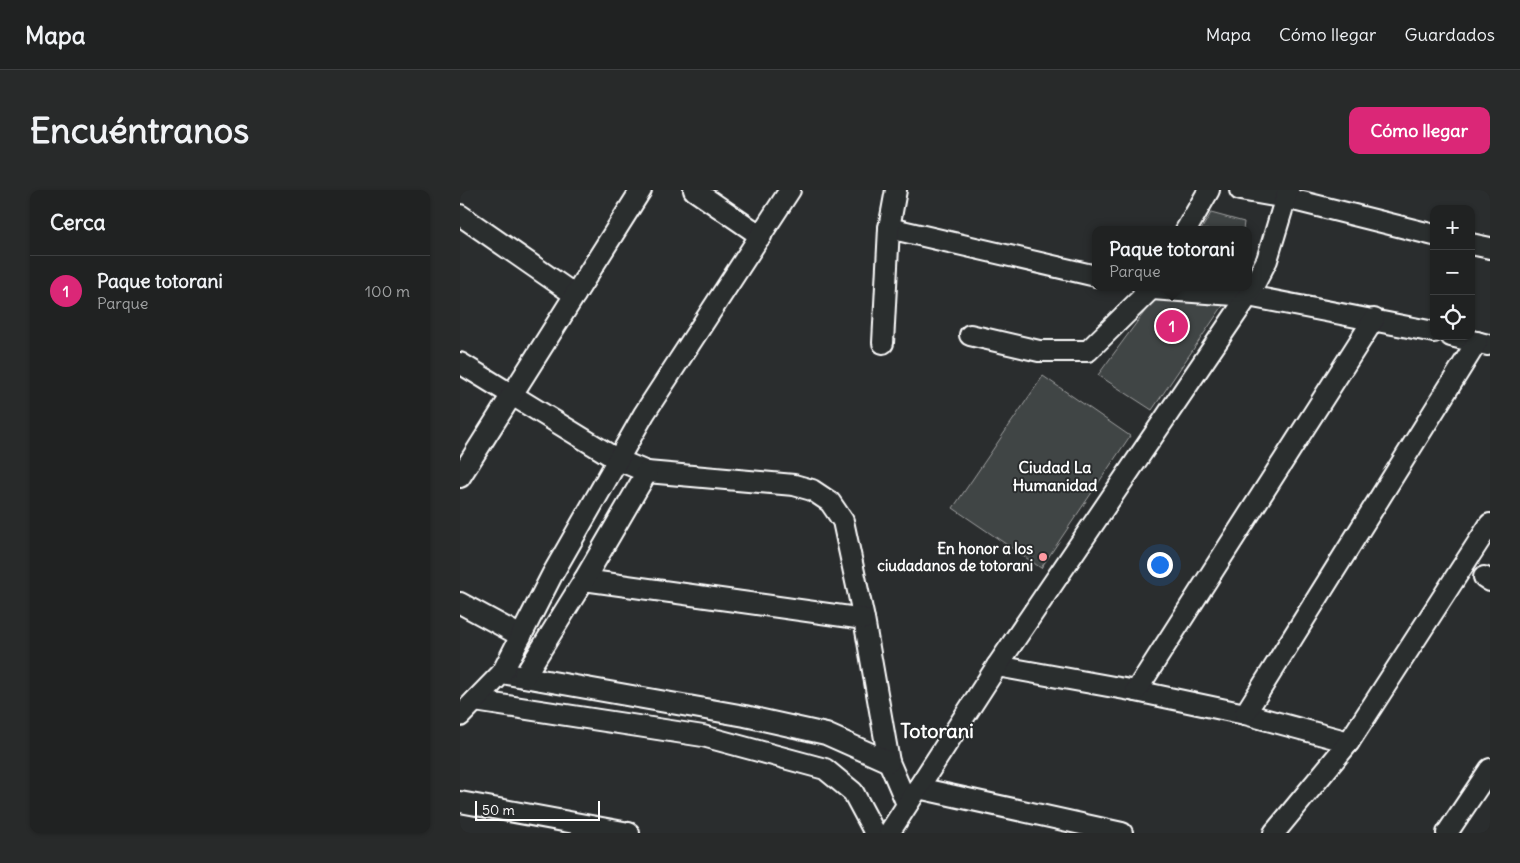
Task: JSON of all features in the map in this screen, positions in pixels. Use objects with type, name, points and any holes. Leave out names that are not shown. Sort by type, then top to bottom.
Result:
[{"type":"street","points":[[460,477],[641,190]]},
{"type":"street","points":[[694,190],[761,236]]},
{"type":"street","points":[[460,716],[502,673],[552,575],[644,414],[790,190]]},
{"type":"street","points":[[883,343],[889,228],[896,190]]},
{"type":"street","points":[[1188,226],[1209,190]]},
{"type":"street","points":[[1240,190],[1287,194],[1430,233]]},
{"type":"street","points":[[1252,289],[1268,260],[1287,194]]},
{"type":"street","points":[[460,215],[575,295]]},
{"type":"street","points":[[889,228],[1092,275]]},
{"type":"street","points":[[1475,245],[1490,248]]},
{"type":"street","points":[[970,335],[1039,352],[1088,351],[1146,291]]},
{"type":"street","points":[[1186,291],[1248,296],[1430,331]]},
{"type":"street","points":[[889,833],[997,666],[1251,291]]},
{"type":"street","points":[[1136,691],[1374,320]]},
{"type":"street","points":[[1245,714],[1484,344],[1468,340]]},
{"type":"street","points":[[460,363],[618,460],[646,472],[794,485],[812,490],[830,502],[843,521],[864,619],[889,762],[912,796],[1122,833]]},
{"type":"street","points":[[524,677],[584,580],[646,472]]},
{"type":"street","points":[[1274,833],[1349,742],[1490,524]]},
{"type":"street","points":[[584,580],[864,619]]},
{"type":"street","points":[[460,603],[521,636]]},
{"type":"street","points":[[997,666],[1136,691],[1245,714],[1349,742]]},
{"type":"street","points":[[502,673],[745,716],[826,734],[889,762]]},
{"type":"street","points":[[475,700],[703,736],[825,769],[853,792],[875,833]]},
{"type":"street","points":[[1447,833],[1490,770]]},
{"type":"street","points":[[460,802],[629,833]]},
{"type":"shaded area","points":[[1211,213],[1244,222],[1244,226],[1203,226]]},
{"type":"shaded area","points":[[1211,291],[1236,291],[1222,307],[1152,410],[1098,375],[1154,299]]},
{"type":"shaded area","points":[[1043,376],[1130,436],[1041,568],[953,508]]},
{"type":"place","name":"Paque totorani","points":[[1172,326]]},
{"type":"place","name":"En honor a los ciudadanos de totorani","points":[[1043,557]]},
{"type":"district","name":"Ciudad La Humanidad","points":[[1055,476]]},
{"type":"district","name":"Totorani","points":[[937,730]]}]
